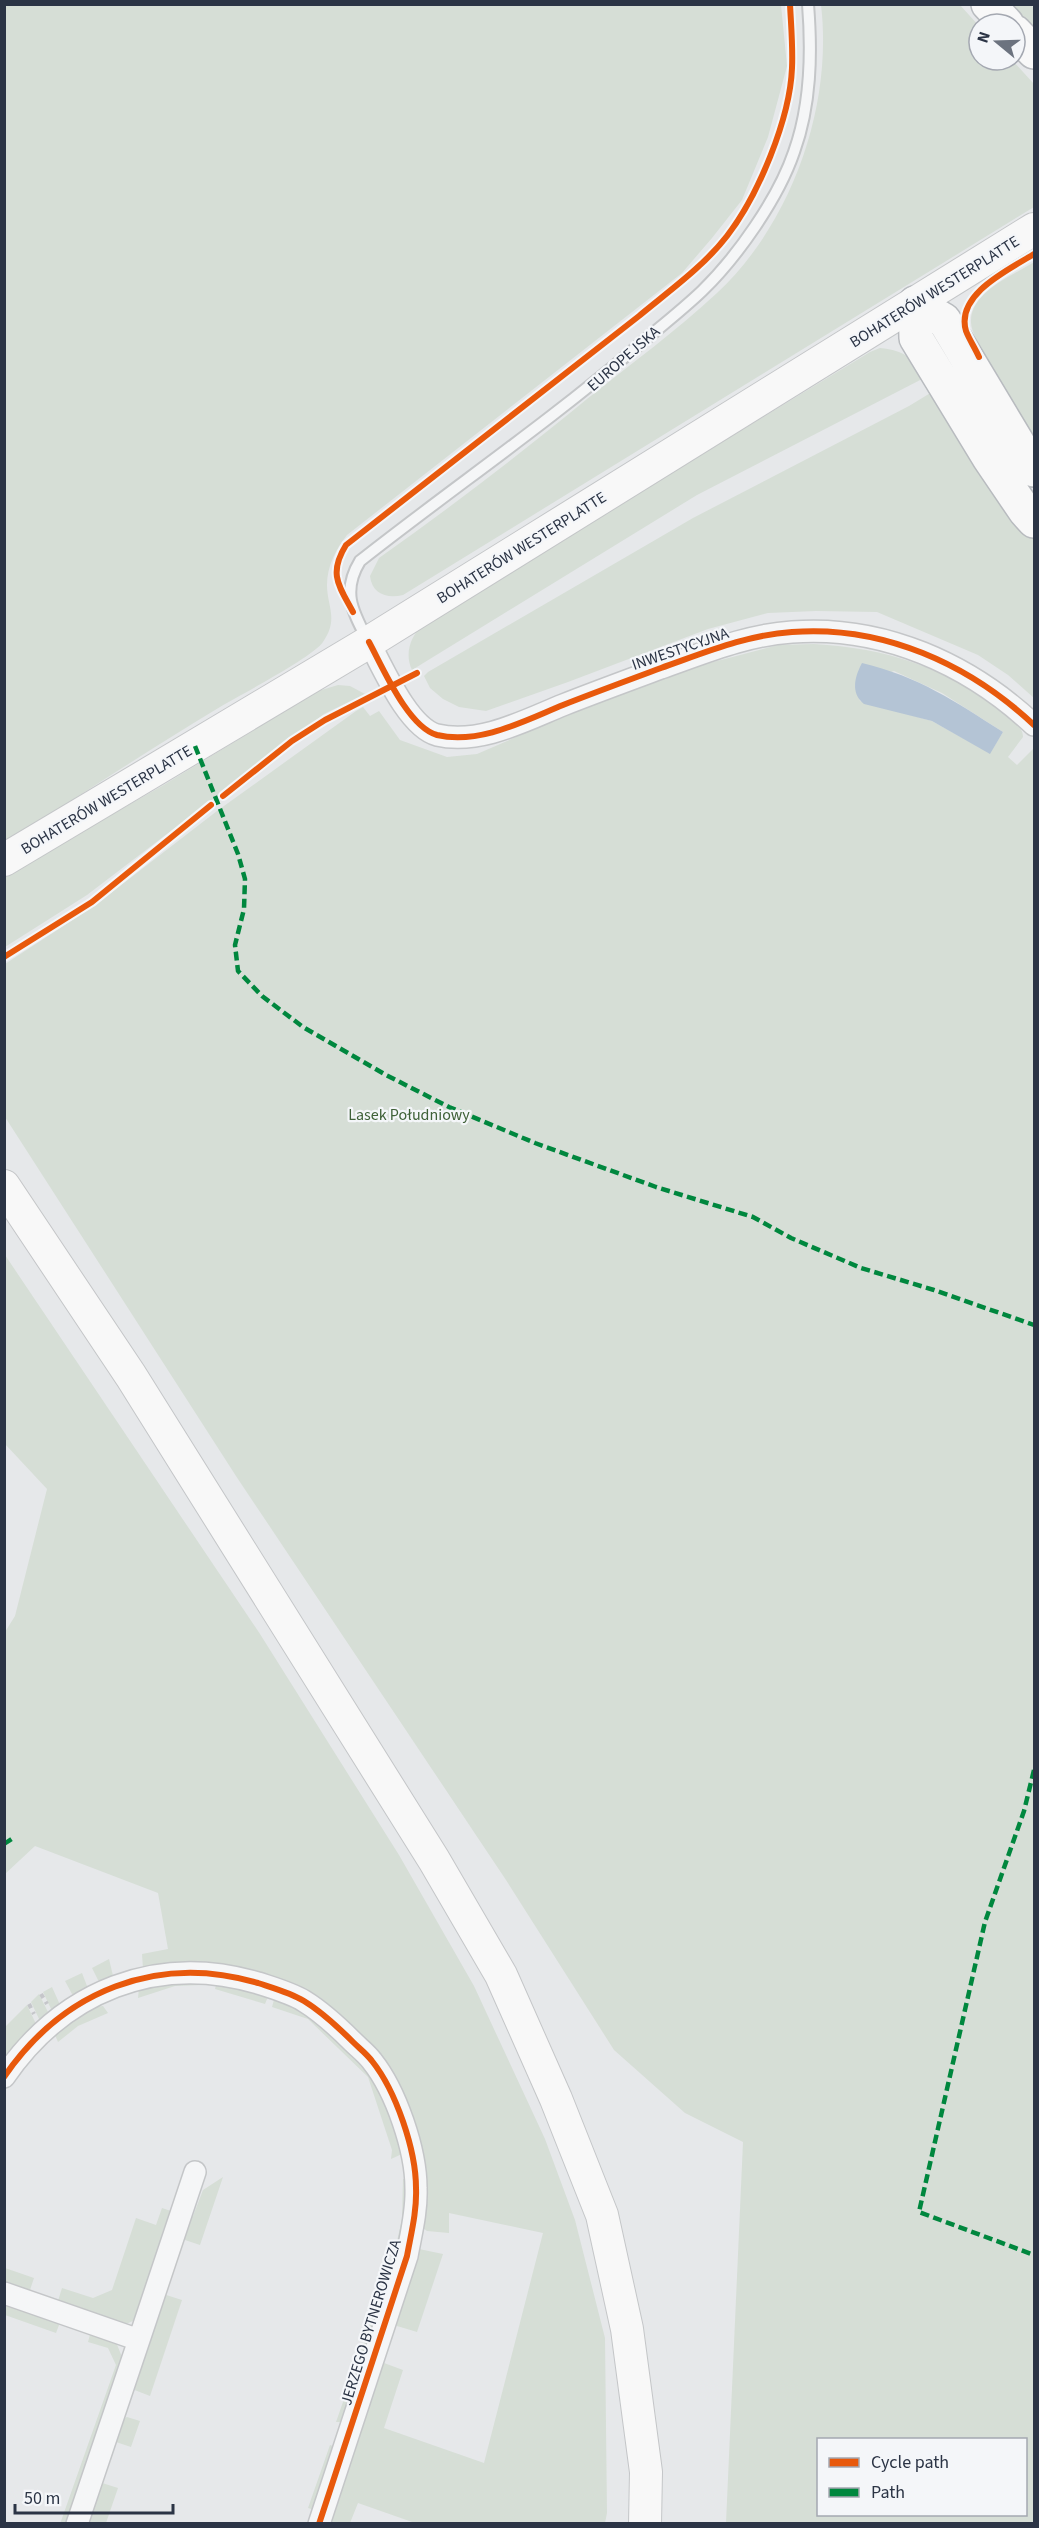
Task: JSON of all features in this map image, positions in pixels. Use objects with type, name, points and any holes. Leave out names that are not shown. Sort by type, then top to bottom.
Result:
[{"type":"highway","points":[[915,303],[944,320],[1035,470]]},
{"type":"highway","points":[[915,303],[916,338],[989,458],[1025,512],[1035,521]]},
{"type":"main road","name":"BOHATERÓW WESTERPLATTE","points":[[4,860],[369,642],[1035,230]]},
{"type":"main road","points":[[4,1186],[131,1376],[434,1860],[501,1975],[556,2099],[602,2215],[627,2329],[645,2472],[645,2523]]},
{"type":"street","name":"INWESTYCYJNA","points":[[369,642],[405,706],[421,726],[436,735],[466,737],[507,728],[732,642],[791,632],[846,632],[897,643],[953,666],[984,683],[1035,725]]},
{"type":"street","name":"JERZEGO BYTNEROWICZA","points":[[4,2077],[14,2063],[58,2019],[84,2002],[139,1978],[181,1972],[237,1977],[303,2000],[333,2022],[373,2062],[396,2104],[409,2144],[417,2187],[414,2219],[407,2256],[319,2523]]},
{"type":"street","points":[[77,2523],[195,2172]]},
{"type":"street","points":[[4,2293],[139,2340]]},
{"type":"lane","name":"EUROPEJSKA","points":[[369,642],[353,612],[350,595],[352,574],[360,561],[582,393],[702,290],[750,234],[777,190],[794,152],[804,114],[810,70],[808,4]]},
{"type":"green space","points":[[5,5],[781,5],[787,66],[768,137],[742,200],[712,238],[682,273],[347,535],[330,565],[327,593],[331,613],[330,626],[328,634],[317,649],[166,740],[5,843]]},
{"type":"green space","points":[[821,5],[960,5],[967,13],[967,72],[1023,72],[1034,84],[1034,207],[403,595],[391,596],[377,591],[370,576],[379,558],[485,480],[669,334],[717,293],[743,265],[767,233],[802,161],[813,122],[820,83],[823,44]]},
{"type":"green space","points":[[1012,5],[1031,5],[1034,8],[1034,28],[1027,21],[1027,12],[1019,12]]},
{"type":"green space","points":[[1034,262],[1034,451],[979,365],[987,359],[974,335],[971,320],[973,310],[986,292]]},
{"type":"green space","points":[[880,348],[907,356],[926,377],[697,495],[412,670],[409,657],[410,645],[423,624]]},
{"type":"green space","points":[[937,389],[1034,540],[1034,698],[1008,675],[978,655],[877,612],[768,613],[708,629],[486,711],[459,707],[443,699],[430,688],[424,676],[428,672],[693,518],[909,406]]},
{"type":"green space","name":"Lasek Południowy","points":[[778,645],[840,646],[891,656],[938,672],[982,698],[1017,724],[1023,737],[1008,757],[1017,765],[1034,748],[1034,2523],[726,2523],[743,2142],[685,2113],[614,2050],[506,1880],[236,1476],[5,1117],[5,964],[94,906],[217,811],[356,711],[363,707],[370,716],[379,711],[400,740],[447,757],[477,754],[590,705],[698,666]],"holes":[[[894,671],[942,693],[1003,732],[990,753],[932,721],[860,701],[855,684]]]},
{"type":"green space","points":[[338,685],[350,686],[365,694],[324,714],[87,895],[5,947],[5,875],[162,786],[318,691]]},
{"type":"green space","points":[[5,1255],[260,1634],[399,1855],[474,1986],[545,2139],[575,2220],[605,2338],[607,2513],[605,2523],[415,2523],[358,2503],[350,2523],[326,2523],[381,2365],[384,2363],[403,2370],[384,2428],[484,2463],[543,2233],[449,2213],[449,2233],[427,2231],[423,2228],[427,2173],[423,2151],[401,2089],[328,2006],[143,1969],[142,1954],[168,1949],[158,1893],[35,1846],[5,1874],[5,1632],[15,1616],[47,1489],[5,1444]]},
{"type":"green space","points":[[109,1959],[114,1980],[104,1984],[98,1980],[92,1968]]},
{"type":"green space","points":[[82,1973],[87,1986],[86,1991],[78,1995],[72,1994],[65,1981]]},
{"type":"green space","points":[[204,1979],[202,1985],[175,1986],[138,1998],[139,1988]]},
{"type":"green space","points":[[217,1981],[269,1994],[265,2004],[215,1989]]},
{"type":"green space","points":[[52,1987],[61,2007],[53,2013],[43,1992]]},
{"type":"green space","points":[[39,1994],[50,2016],[41,2023],[31,2002]]},
{"type":"green space","points":[[275,1996],[300,2007],[365,2063],[395,2119],[402,2154],[391,2159],[392,2150],[368,2077],[308,2019],[272,2007]]},
{"type":"green space","points":[[27,2005],[37,2026],[5,2064],[5,2027]]},
{"type":"green space","points":[[103,2006],[108,2013],[78,2026],[58,2042],[55,2035],[57,2030],[93,2007]]},
{"type":"green space","points":[[223,2177],[200,2245],[185,2240],[182,2237],[203,2190]]},
{"type":"green space","points":[[403,2179],[410,2179],[409,2219],[373,2330],[368,2328],[392,2263],[402,2219]]},
{"type":"green space","points":[[162,2208],[174,2212],[135,2320],[124,2325],[57,2304],[62,2288],[93,2298],[112,2290],[136,2218],[156,2225]]},
{"type":"green space","points":[[419,2249],[443,2254],[417,2332],[397,2326],[395,2323]]},
{"type":"green space","points":[[5,2268],[34,2278],[30,2290],[26,2293],[5,2286]]},
{"type":"green space","points":[[163,2294],[182,2300],[150,2396],[132,2389]]},
{"type":"green space","points":[[5,2302],[57,2320],[59,2325],[56,2333],[5,2315]]},
{"type":"green space","points":[[91,2331],[116,2342],[122,2357],[68,2523],[60,2524],[116,2365],[108,2348],[88,2342]]},
{"type":"green space","points":[[364,2342],[371,2347],[344,2422],[336,2422]]},
{"type":"green space","points":[[127,2417],[140,2421],[131,2447],[116,2442],[121,2420]]},
{"type":"green space","points":[[330,2445],[336,2447],[315,2510],[308,2508]]},
{"type":"green space","points":[[99,2482],[118,2488],[106,2523],[85,2524]]},
{"type":"water","points":[[862,663],[902,675],[936,691],[1003,732],[990,754],[932,721],[864,704],[855,690],[857,673]]},
{"type":"marked path","points":[[195,746],[238,854],[245,879],[244,909],[235,945],[238,971],[262,996],[303,1027],[386,1075],[449,1107],[535,1143],[656,1187],[753,1217],[791,1238],[861,1268],[934,1290],[1034,1325]]},
{"type":"marked path","points":[[1034,1770],[1024,1811],[985,1922],[919,2212],[1034,2255]]},
{"type":"marked path","points":[[4,1844],[13,1838]]},
{"type":"cycle path","points":[[353,612],[340,587],[337,572],[346,545],[674,288],[697,268],[727,236],[761,179],[779,133],[790,88],[792,68],[790,4]]},
{"type":"cycle path","points":[[979,357],[966,331],[965,318],[969,305],[976,294],[987,284],[1034,254]]},
{"type":"cycle path","points":[[369,642],[397,695],[416,721],[426,730],[437,735],[453,737],[486,734],[518,724],[588,695],[742,641],[775,634],[826,631],[891,642],[923,653],[982,684],[1034,725]]},
{"type":"cycle path","points":[[223,796],[292,741],[325,720],[417,673]]},
{"type":"cycle path","points":[[4,957],[92,902],[211,805]]},
{"type":"cycle path","points":[[4,2077],[28,2047],[54,2022],[84,2002],[115,1987],[149,1977],[184,1973],[221,1975],[258,1983],[304,2001],[342,2031],[372,2061],[389,2088],[408,2139],[415,2173],[415,2214],[407,2256],[319,2524]]}]
